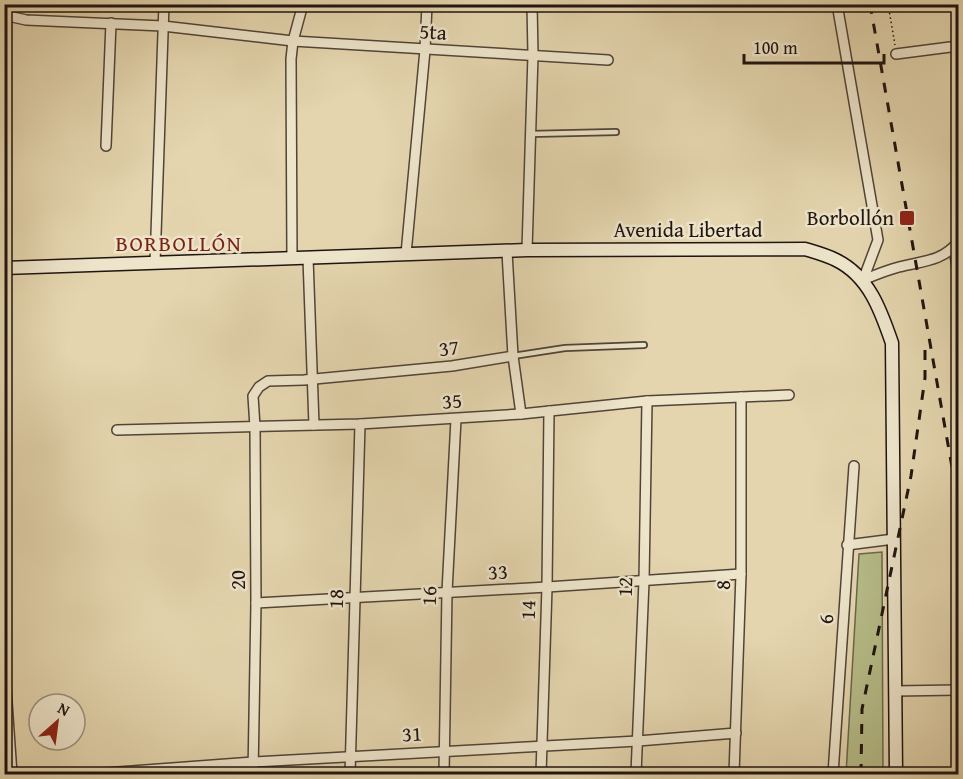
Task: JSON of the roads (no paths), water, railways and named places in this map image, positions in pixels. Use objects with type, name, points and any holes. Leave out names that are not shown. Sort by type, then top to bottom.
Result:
[{"type":"main road","name":"Avenida Libertad","points":[[4,268],[527,250],[805,249],[836,260],[863,280],[881,312],[892,344],[896,774]]},
{"type":"street","points":[[155,263],[164,4]]},
{"type":"street","points":[[292,258],[291,59],[293,41],[303,4]]},
{"type":"street","points":[[406,255],[425,50],[427,4]]},
{"type":"street","points":[[527,250],[533,55],[532,4]]},
{"type":"street","points":[[837,4],[878,240],[863,280]]},
{"type":"street","name":"5ta","points":[[4,15],[26,20],[164,26],[293,41],[608,60]]},
{"type":"street","points":[[105,146],[111,23]]},
{"type":"street","points":[[896,54],[958,46]]},
{"type":"street","points":[[863,280],[900,266],[916,265],[935,259],[956,244]]},
{"type":"street","points":[[956,244],[958,276]]},
{"type":"street","points":[[507,252],[513,356],[521,414]]},
{"type":"street","points":[[308,258],[314,425]]},
{"type":"street","name":"37","points":[[259,387],[268,381],[304,380],[452,366],[513,356]]},
{"type":"street","name":"20","points":[[253,774],[256,603],[253,396],[259,387]]},
{"type":"street","name":"35","points":[[117,430],[360,424],[521,414],[647,401],[789,395]]},
{"type":"street","name":"8","points":[[734,774],[741,574],[741,397]]},
{"type":"street","name":"12","points":[[636,774],[644,581],[647,401]]},
{"type":"street","name":"14","points":[[541,774],[547,587],[549,411]]},
{"type":"street","name":"16","points":[[444,774],[447,592],[456,419]]},
{"type":"street","name":"18","points":[[350,774],[360,424]]},
{"type":"street","name":"6","points":[[833,774],[854,466]]},
{"type":"street","points":[[847,545],[894,539]]},
{"type":"street","name":"33","points":[[256,603],[741,574]]},
{"type":"street","points":[[4,659],[12,773],[22,774]]},
{"type":"street","points":[[895,691],[958,690]]},
{"type":"street","name":"31","points":[[91,774],[157,773],[253,762],[638,741],[736,733]]},
{"type":"lane","points":[[530,134],[616,132]]},
{"type":"lane","name":"37","points":[[513,356],[565,348],[644,345]]},
{"type":"railway","points":[[870,4],[958,501]]},
{"type":"railway","points":[[861,774],[862,709],[911,476],[925,378],[925,343]]},
{"type":"place","name":"Borbollón","points":[[907,218]]},
{"type":"district","name":"BORBOLLÓN","points":[[179,243]]}]
